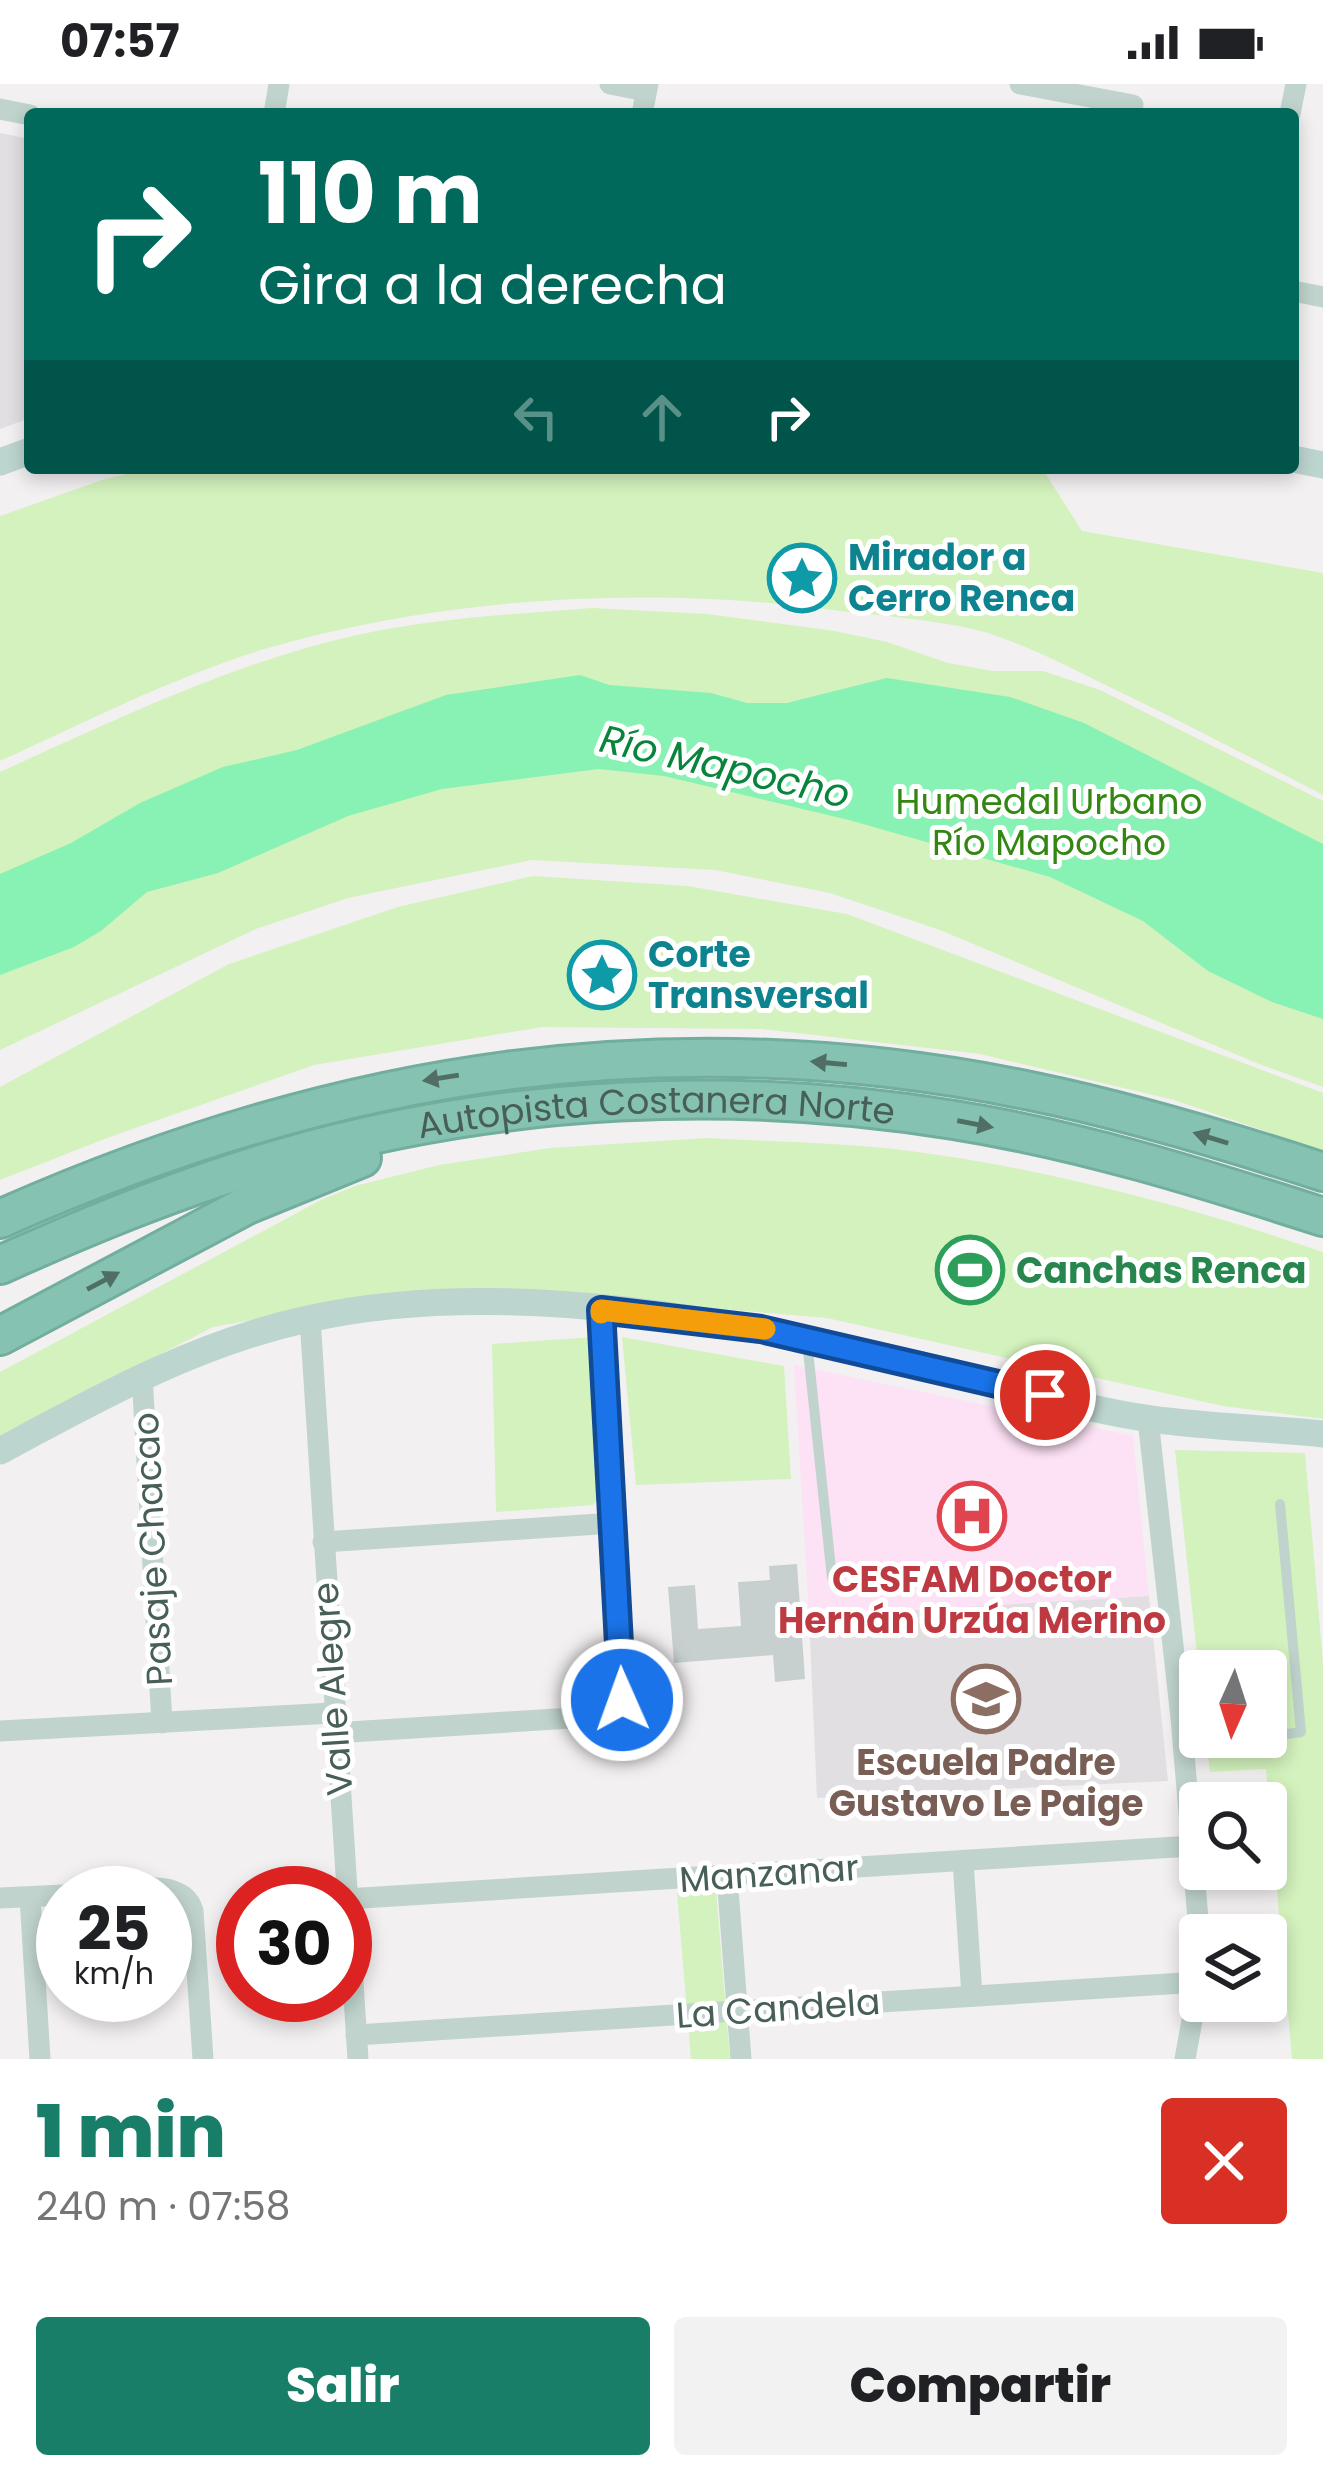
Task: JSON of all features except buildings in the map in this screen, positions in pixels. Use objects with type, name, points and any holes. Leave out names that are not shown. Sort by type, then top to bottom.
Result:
[{"type":"highway","name":"Autopista Costanera Norte","points":[[0,1219],[188,1143],[338,1100],[491,1070],[657,1058],[809,1061],[923,1072],[1106,1108],[1323,1172]]},
{"type":"highway","name":"Autopista Costanera Norte","points":[[0,1265],[148,1202],[268,1162],[388,1132],[493,1114],[686,1099],[759,1100],[958,1120],[1100,1151],[1323,1216]]},
{"type":"highway","points":[[0,1336],[271,1193],[493,1114]]},
{"type":"street","points":[[610,84],[647,87]]},
{"type":"street","points":[[1020,84],[1134,101]]},
{"type":"street","points":[[0,1451],[142,1375],[206,1349],[310,1318],[407,1305],[601,1310],[696,1319],[807,1338],[1148,1419],[1323,1434]]},
{"type":"street","points":[[0,1731],[162,1723],[603,1715],[618,1708],[624,1691],[601,1310]]},
{"type":"street","name":"Valle Alegre","points":[[310,1318],[344,1866]]},
{"type":"street","name":"Pasaje Chacao","points":[[142,1375],[162,1723]]},
{"type":"street","points":[[1148,1419],[1179,1704]]},
{"type":"street","points":[[322,1541],[614,1523]]},
{"type":"street","name":"Manzanar","points":[[372,1897],[1179,1847]]},
{"type":"street","points":[[963,1861],[972,1996]]},
{"type":"street","points":[[727,1876],[741,2059]]},
{"type":"street","points":[[30,1897],[40,2059]]},
{"type":"street","points":[[0,1898],[36,1897]]},
{"type":"street","points":[[192,1908],[203,2059]]},
{"type":"street","name":"La Candela","points":[[356,2035],[1179,1983]]},
{"type":"street","name":"Valle Alegre","points":[[355,2022],[358,2059]]},
{"type":"street","points":[[1185,2059],[1192,2022]]},
{"type":"lane","points":[[807,1338],[832,1578]]},
{"type":"lane","points":[[1280,1504],[1301,1732],[1287,1734]]},
{"type":"shaded area","points":[[0,133],[24,138],[24,420],[0,429]]},
{"type":"shaded area","name":"CESFAM Doctor Hernán Urzúa Merino","points":[[794,1365],[1133,1436],[1149,1596],[809,1616]]},
{"type":"shaded area","name":"Escuela Padre Gustavo Le Paige","points":[[1149,1596],[1168,1781],[817,1798],[809,1616]]},
{"type":"green space","points":[[126,474],[1046,474],[1082,531],[1323,573],[1323,795],[1071,668],[988,633],[817,608],[680,598],[540,601],[334,631],[200,671],[0,761],[0,516]]},
{"type":"green space","name":"Humedal Urbano Río Mapocho","points":[[592,608],[707,614],[835,631],[948,663],[993,671],[1043,671],[1100,690],[1323,801],[1323,1087],[940,930],[830,893],[715,870],[532,860],[348,898],[256,929],[0,1050],[0,772],[178,693],[315,646],[419,624]]},
{"type":"green space","points":[[533,876],[688,886],[847,914],[1323,1093],[1323,1151],[1174,1100],[980,1054],[762,1029],[542,1027],[314,1065],[0,1180],[0,1087],[229,964],[398,907]]},
{"type":"green space","points":[[707,1138],[885,1148],[961,1158],[1171,1205],[1323,1252],[1323,1419],[1223,1406],[827,1318],[583,1297],[386,1297],[213,1327],[0,1437],[0,1372],[321,1200],[355,1186],[439,1165],[550,1148]]},
{"type":"green space","points":[[594,1337],[603,1492],[593,1505],[496,1512],[492,1344]]},
{"type":"green space","points":[[622,1337],[784,1366],[791,1479],[636,1485]]},
{"type":"green space","points":[[1175,1450],[1305,1453],[1323,1664],[1323,2059],[1292,2059],[1287,1914],[1279,1914],[1277,1890],[1287,1890],[1287,1782],[1267,1782],[1266,1769],[1210,1772],[1208,1758],[1287,1758],[1287,1650],[1197,1650]]},
{"type":"green space","points":[[716,1890],[730,2059],[691,2059],[677,1893]]},
{"type":"water","name":"Río Mapocho","points":[[580,675],[609,685],[711,693],[747,703],[787,703],[887,678],[1010,697],[1084,723],[1323,844],[1323,1019],[1272,1002],[1208,971],[1143,921],[1050,877],[849,820],[664,776],[599,769],[442,789],[348,816],[218,873],[147,892],[74,947],[0,975],[0,874],[223,767],[297,750],[446,695]]},
{"type":"slow traffic","points":[[601,1313],[653,1314],[765,1329]]},
{"type":"place","name":"Mirador a Cerro Renca","points":[[802,578]]},
{"type":"place","name":"Corte Transversal","points":[[602,975]]},
{"type":"place","name":"Canchas Renca","points":[[970,1270]]},
{"type":"place","name":"CESFAM Doctor Hernán Urzúa Merino","points":[[972,1516]]},
{"type":"place","name":"Escuela Padre Gustavo Le Paige","points":[[986,1699]]},
{"type":"route","points":[[622,1700],[601,1310],[761,1329],[1045,1395]]}]
